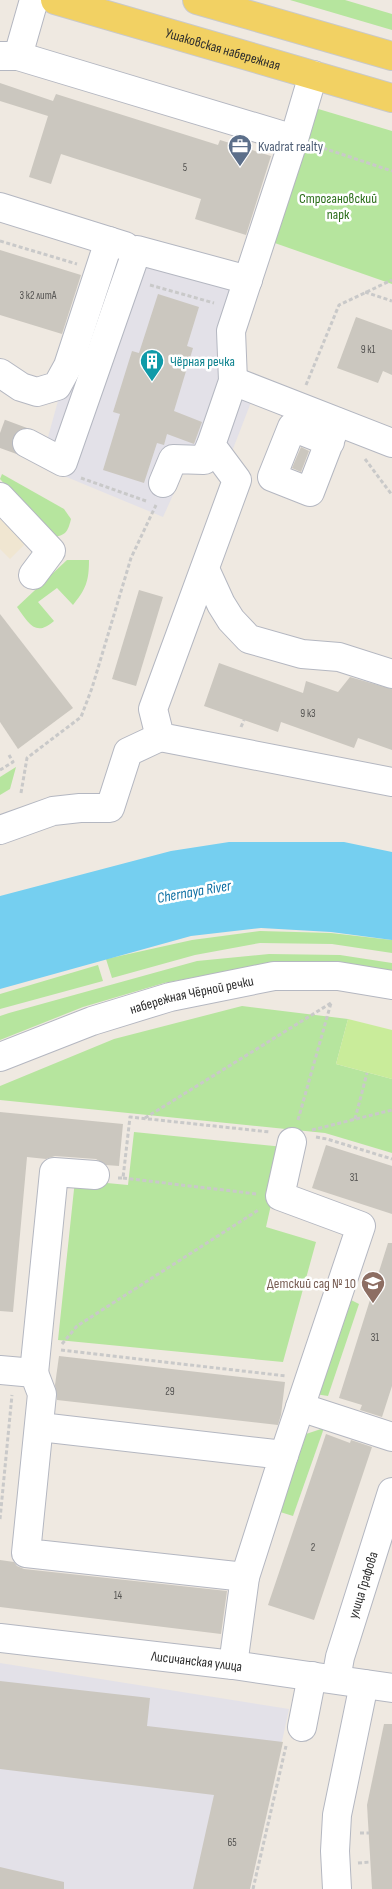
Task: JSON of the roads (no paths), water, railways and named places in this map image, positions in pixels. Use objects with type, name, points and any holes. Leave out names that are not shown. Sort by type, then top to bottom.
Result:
[{"type":"main road","name":"Ушаковская набережная","points":[[55,0],[392,98]]},
{"type":"main road","points":[[197,0],[392,56]]},
{"type":"street","points":[[34,0],[9,56],[294,139]]},
{"type":"street","points":[[155,492],[172,459],[204,460],[211,445],[233,381],[231,332],[314,75]]},
{"type":"street","points":[[0,206],[137,250],[248,280]]},
{"type":"street","points":[[0,372],[21,387],[36,392],[56,386],[68,366],[109,240]]},
{"type":"street","points":[[27,443],[77,470],[137,250]]},
{"type":"street","points":[[233,381],[297,406],[333,432],[392,443]]},
{"type":"street","points":[[160,737],[153,709],[237,480],[211,445]]},
{"type":"street","points":[[0,497],[51,551],[33,575]]},
{"type":"street","points":[[205,569],[221,604],[231,620],[250,639],[302,654],[339,657],[392,674]]},
{"type":"street","points":[[0,830],[53,811],[80,808],[110,808],[128,752],[160,737],[392,782]]},
{"type":"street","name":"набережная Чёрной речки","points":[[0,1057],[92,1021],[170,997],[274,976],[338,976],[392,985]]},
{"type":"street","points":[[233,1664],[245,1577],[309,1378],[361,1226],[280,1196],[293,1138]]},
{"type":"street","points":[[96,1175],[54,1172],[16,1371],[42,1394],[26,1553],[245,1577]]},
{"type":"street","points":[[300,1407],[392,1437]]},
{"type":"street","points":[[40,1428],[284,1455]]},
{"type":"street","name":"улица Графова","points":[[295,1732],[324,1677],[340,1657],[392,1492]]},
{"type":"street","name":"Лисичанская улица","points":[[0,1638],[233,1664],[392,1688]]},
{"type":"street","points":[[337,1889],[336,1815],[364,1684]]},
{"type":"water","name":"Chernaya River","points":[[229,842],[344,842],[392,852],[392,940],[331,932],[261,928],[191,936],[0,989],[0,896],[171,851]]},
{"type":"tunnel","points":[[0,433],[27,443]]},
{"type":"place","name":"Kvadrat realty","points":[[240,167]]},
{"type":"place","name":"Чёрная речка","points":[[152,382]]},
{"type":"place","name":"Детский сад № 10","points":[[373,1304]]},
{"type":"park label","name":"Строгановский парк","points":[[338,206]]}]
